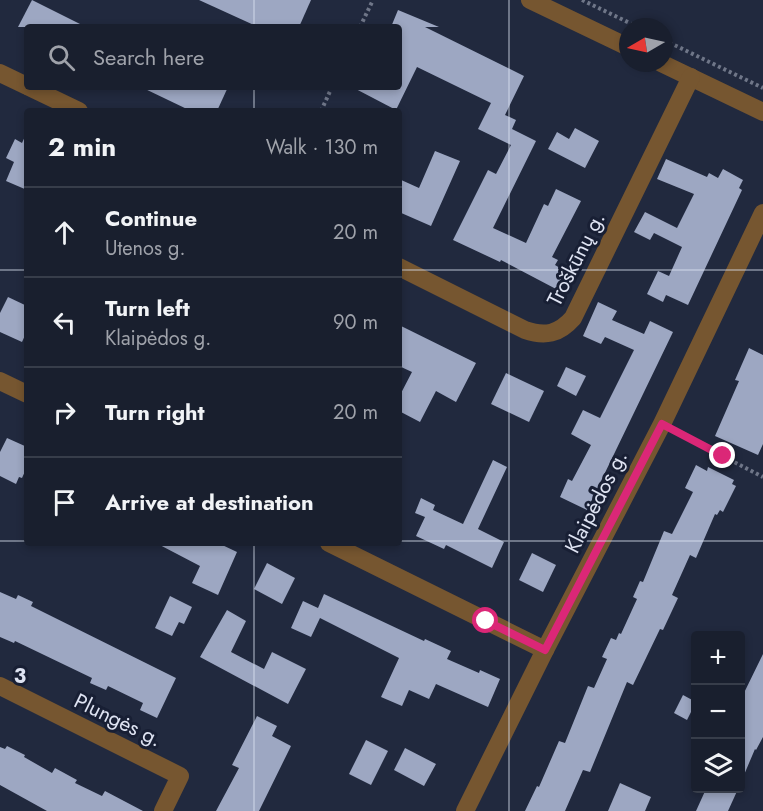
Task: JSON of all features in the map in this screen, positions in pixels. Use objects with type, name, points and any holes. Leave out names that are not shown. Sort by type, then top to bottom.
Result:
[{"type":"street","points":[[530,0],[619,43]]},
{"type":"street","points":[[673,69],[763,112]]},
{"type":"street","points":[[0,73],[24,84]]},
{"type":"street","name":"Troškūnų g.","points":[[402,268],[525,330],[538,334],[559,331],[573,318],[691,77]]},
{"type":"street","points":[[36,90],[73,108]]},
{"type":"street","name":"Klaipėdos g.","points":[[465,811],[662,424],[763,213]]},
{"type":"street","points":[[0,381],[24,393]]},
{"type":"street","points":[[335,546],[545,650]]},
{"type":"street","name":"Plungės g.","points":[[0,686],[180,776],[163,811]]},
{"type":"path","points":[[361,24],[373,0]]},
{"type":"path","points":[[582,0],[619,18]]},
{"type":"path","points":[[673,44],[763,88]]},
{"type":"path","points":[[322,108],[331,90]]},
{"type":"path","points":[[662,424],[763,477]]},
{"type":"building","points":[[32,0],[80,24],[24,24],[24,27],[18,27]]},
{"type":"building","points":[[199,0],[311,0],[300,24],[251,24]]},
{"type":"building","points":[[398,10],[439,27],[425,27],[524,76],[505,115],[516,120],[512,129],[536,141],[493,228],[526,243],[544,204],[548,206],[556,189],[581,201],[552,257],[558,260],[555,265],[565,271],[556,289],[501,260],[500,262],[453,240],[488,170],[496,174],[511,145],[478,129],[491,103],[417,67],[397,108],[392,108],[358,90],[402,90],[402,24],[392,24]]},
{"type":"building","points":[[147,90],[227,90],[218,108],[185,108]]},
{"type":"building","points":[[575,128],[599,141],[585,168],[548,149],[557,132],[569,139]]},
{"type":"building","points":[[15,139],[22,143],[24,139],[24,189],[6,181],[14,162],[6,158]]},
{"type":"building","points":[[435,151],[460,161],[431,226],[402,213],[402,180],[419,188]]},
{"type":"building","points":[[666,159],[707,177],[709,173],[718,178],[723,169],[743,180],[739,188],[742,190],[688,305],[666,295],[663,302],[647,294],[658,271],[669,276],[682,247],[654,233],[650,240],[634,232],[645,212],[677,228],[694,194],[657,179]]},
{"type":"building","points":[[8,297],[24,305],[22,342],[0,332],[0,313]]},
{"type":"building","points":[[598,302],[617,311],[612,320],[644,334],[650,321],[673,332],[587,510],[560,497],[568,479],[572,481],[591,445],[571,434],[583,410],[600,418],[634,350],[605,337],[601,344],[583,336]]},
{"type":"building","points":[[402,326],[476,363],[456,402],[436,391],[420,422],[402,413],[402,391],[412,372],[402,367]]},
{"type":"building","points":[[749,348],[763,355],[763,444],[758,455],[715,436],[739,381],[735,380]]},
{"type":"building","points":[[566,367],[586,376],[576,396],[557,386]]},
{"type":"building","points":[[506,373],[544,391],[529,422],[491,404]]},
{"type":"building","points":[[7,438],[24,446],[24,474],[22,478],[19,477],[16,484],[0,476],[0,452]]},
{"type":"building","points":[[493,460],[507,467],[478,529],[504,542],[492,568],[446,545],[444,549],[416,536],[425,517],[415,513],[421,498],[435,505],[433,510],[463,524]]},
{"type":"building","points":[[696,465],[707,471],[708,467],[734,480],[732,484],[736,486],[723,512],[720,510],[717,515],[715,514],[696,558],[690,555],[672,595],[678,598],[663,630],[660,629],[633,685],[627,682],[590,772],[583,770],[565,811],[525,811],[537,786],[539,787],[559,741],[565,743],[588,686],[594,688],[607,659],[602,657],[611,638],[616,640],[619,633],[621,634],[637,599],[633,597],[640,581],[643,582],[664,531],[672,534],[693,492],[685,488]]},
{"type":"building","points":[[162,546],[224,546],[237,552],[218,595],[192,583],[200,566]]},
{"type":"building","points":[[532,553],[556,565],[543,592],[519,580]]},
{"type":"building","points":[[267,563],[295,578],[282,604],[254,589]]},
{"type":"building","points":[[0,592],[16,599],[18,595],[33,602],[31,606],[176,678],[157,718],[140,710],[143,703],[108,686],[106,690],[90,683],[92,678],[15,641],[14,643],[0,637]]},
{"type":"building","points":[[324,594],[424,641],[425,639],[451,651],[447,659],[479,673],[480,670],[500,679],[488,707],[436,684],[429,699],[409,690],[402,706],[381,697],[399,658],[320,618],[311,637],[291,628],[303,601],[318,608]]},
{"type":"building","points":[[170,596],[192,607],[184,624],[179,622],[172,636],[155,628]]},
{"type":"building","points":[[227,610],[246,621],[231,652],[264,669],[272,652],[306,669],[288,704],[200,657]]},
{"type":"building","points":[[763,654],[763,737],[745,773],[745,739],[745,691]]},
{"type":"building","points":[[683,695],[691,699],[691,712],[687,720],[674,713]]},
{"type":"building","points":[[257,716],[277,726],[272,736],[291,746],[259,811],[216,811],[239,768],[232,765]]},
{"type":"building","points":[[366,740],[388,751],[371,785],[349,774]]},
{"type":"building","points":[[7,746],[52,773],[55,768],[77,780],[75,783],[102,796],[105,791],[143,811],[47,811],[0,785],[0,747],[5,749]]},
{"type":"building","points":[[405,748],[436,764],[424,786],[394,770]]},
{"type":"building","points":[[620,783],[651,797],[645,811],[608,811]]},
{"type":"building","points":[[704,793],[736,793],[728,811],[696,811]]},
{"type":"route","points":[[486,621],[545,650],[662,424],[723,456]]}]
